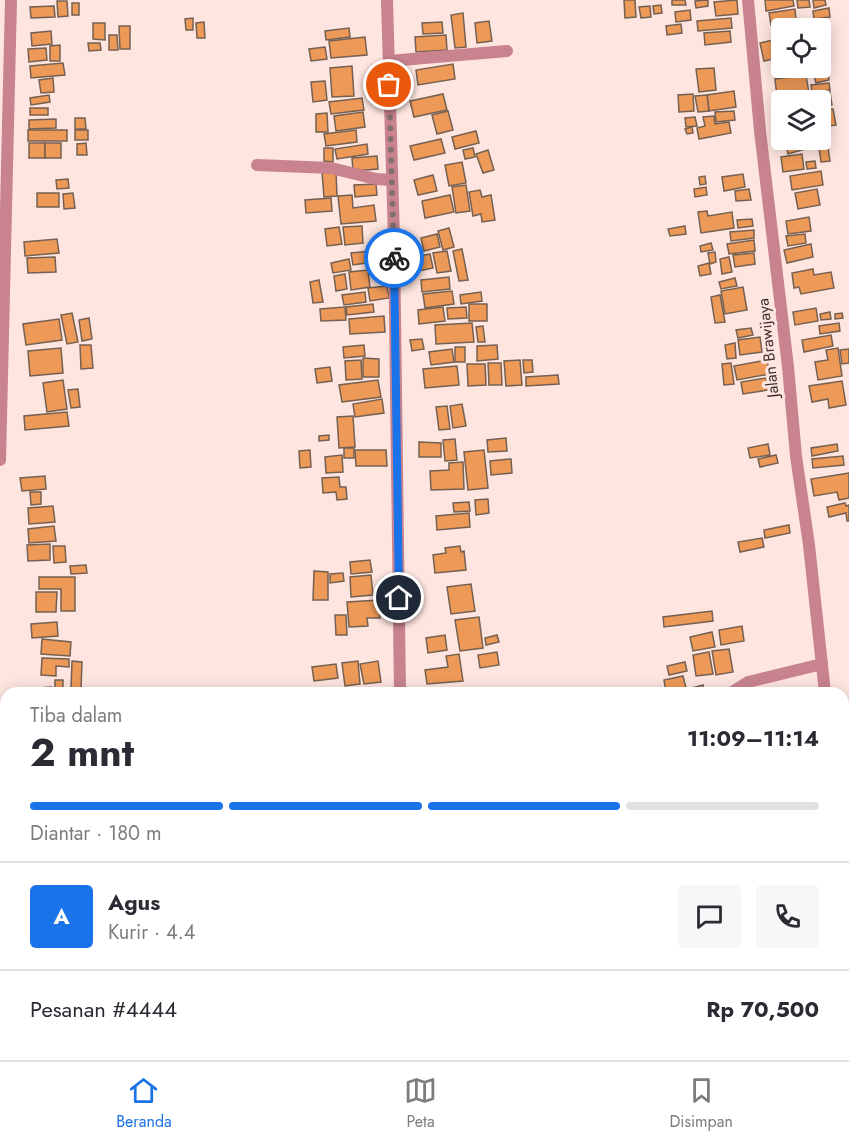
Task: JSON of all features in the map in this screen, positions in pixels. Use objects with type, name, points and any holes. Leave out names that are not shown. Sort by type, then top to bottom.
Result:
[{"type":"street","points":[[0,460],[11,0]]},
{"type":"street","points":[[387,0],[398,480],[400,687]]},
{"type":"street","name":"Jalan Brawijaya","points":[[748,0],[796,456],[809,545],[824,687]]},
{"type":"street","points":[[389,61],[507,51]]},
{"type":"street","points":[[256,165],[331,168],[392,180]]},
{"type":"street","points":[[740,687],[748,682],[822,664]]},
{"type":"building","points":[[624,0],[635,0],[636,17],[625,18]]},
{"type":"building","points":[[672,0],[685,0],[686,5],[672,5]]},
{"type":"building","points":[[708,0],[708,6],[696,8],[695,1]]},
{"type":"building","points":[[737,0],[738,14],[716,16],[714,2]]},
{"type":"building","points":[[765,0],[793,0],[794,6],[766,11]]},
{"type":"building","points":[[797,0],[809,0],[810,7],[798,8]]},
{"type":"building","points":[[813,0],[825,0],[826,5],[814,8]]},
{"type":"building","points":[[57,1],[67,1],[68,16],[58,17]]},
{"type":"building","points":[[72,3],[79,3],[79,15],[72,15]]},
{"type":"building","points":[[661,5],[662,13],[654,14],[653,6]]},
{"type":"building","points":[[54,6],[55,17],[31,18],[30,7]]},
{"type":"building","points":[[650,6],[651,17],[641,18],[639,7]]},
{"type":"building","points":[[829,8],[830,17],[814,18],[813,11]]},
{"type":"building","points":[[795,9],[796,18],[771,18],[771,25],[769,13]]},
{"type":"building","points":[[690,10],[691,20],[676,22],[675,12]]},
{"type":"building","points":[[463,13],[466,47],[455,48],[451,15]]},
{"type":"building","points":[[193,18],[193,30],[186,30],[185,19]]},
{"type":"building","points":[[731,18],[732,28],[698,31],[697,21]]},
{"type":"building","points":[[489,21],[492,41],[477,43],[475,23]]},
{"type":"building","points":[[204,22],[205,38],[197,38],[196,23]]},
{"type":"building","points":[[442,22],[443,33],[423,34],[422,23]]},
{"type":"building","points":[[93,23],[105,23],[105,40],[93,39]]},
{"type":"building","points":[[681,24],[682,33],[667,35],[666,26]]},
{"type":"building","points":[[119,26],[130,26],[130,49],[120,49]]},
{"type":"building","points":[[349,28],[350,37],[326,40],[325,31]]},
{"type":"building","points":[[51,31],[52,44],[32,46],[31,33]]},
{"type":"building","points":[[730,31],[731,42],[705,45],[704,33]]},
{"type":"building","points":[[109,35],[117,35],[118,50],[109,50]]},
{"type":"building","points":[[446,35],[447,50],[416,52],[415,37]]},
{"type":"building","points":[[365,37],[367,55],[331,58],[329,41]]},
{"type":"building","points":[[771,40],[771,59],[764,61],[760,43]]},
{"type":"building","points":[[88,43],[100,43],[101,50],[89,51]]},
{"type":"building","points":[[60,45],[60,61],[50,61],[50,46]]},
{"type":"building","points":[[325,47],[327,59],[311,61],[309,49]]},
{"type":"building","points":[[46,48],[47,60],[29,62],[28,49]]},
{"type":"building","points":[[63,63],[65,75],[31,78],[30,66]]},
{"type":"building","points":[[453,64],[455,79],[418,85],[416,70]]},
{"type":"building","points":[[352,66],[354,96],[332,97],[330,68]]},
{"type":"building","points":[[714,68],[716,90],[699,92],[696,69]]},
{"type":"building","points":[[53,78],[54,92],[41,93],[39,80]]},
{"type":"building","points":[[806,78],[808,90],[776,90],[775,79]]},
{"type":"building","points":[[815,78],[829,78],[829,80],[816,83]]},
{"type":"building","points":[[325,81],[327,100],[313,102],[311,82]]},
{"type":"building","points":[[829,83],[830,90],[812,90],[811,85]]},
{"type":"building","points":[[734,91],[736,107],[709,111],[707,95]]},
{"type":"building","points":[[443,94],[447,110],[414,117],[410,101]]},
{"type":"building","points":[[693,94],[694,111],[679,112],[678,95]]},
{"type":"building","points":[[49,95],[50,102],[31,105],[30,98]]},
{"type":"building","points":[[707,95],[709,111],[698,112],[695,96]]},
{"type":"building","points":[[362,98],[364,110],[331,114],[329,102]]},
{"type":"building","points":[[30,108],[48,108],[48,115],[30,115]]},
{"type":"building","points":[[831,109],[833,109],[836,125],[831,126]]},
{"type":"building","points":[[448,111],[453,130],[437,134],[432,115]]},
{"type":"building","points":[[734,111],[735,120],[716,122],[715,112]]},
{"type":"building","points":[[363,112],[365,127],[336,131],[334,116]]},
{"type":"building","points":[[327,113],[328,132],[316,132],[316,114]]},
{"type":"building","points":[[714,116],[715,124],[729,122],[731,133],[699,139],[697,128],[705,126],[703,117]]},
{"type":"building","points":[[695,117],[697,126],[686,127],[685,118]]},
{"type":"building","points":[[75,118],[85,118],[86,129],[75,129]]},
{"type":"building","points":[[56,119],[56,128],[29,129],[29,120]]},
{"type":"building","points":[[692,127],[693,133],[687,134],[685,129]]},
{"type":"building","points":[[28,130],[67,130],[67,141],[28,141]]},
{"type":"building","points":[[75,130],[88,130],[88,140],[75,140]]},
{"type":"building","points":[[356,130],[357,142],[326,146],[324,134]]},
{"type":"building","points":[[476,131],[479,143],[455,149],[452,137]]},
{"type":"building","points":[[441,139],[445,153],[414,160],[410,146]]},
{"type":"building","points":[[29,143],[45,143],[45,158],[29,158]]},
{"type":"building","points":[[45,143],[61,143],[61,158],[45,158]]},
{"type":"building","points":[[86,143],[87,155],[77,155],[77,144]]},
{"type":"building","points":[[367,144],[368,154],[337,159],[335,149]]},
{"type":"building","points":[[324,148],[333,148],[333,162],[324,161]]},
{"type":"building","points":[[473,148],[475,157],[465,159],[463,150]]},
{"type":"building","points":[[488,150],[494,170],[483,173],[476,154]]},
{"type":"building","points":[[787,150],[802,150],[788,154]]},
{"type":"building","points":[[819,150],[828,150],[830,161],[821,162]]},
{"type":"building","points":[[802,154],[804,169],[783,172],[781,157]]},
{"type":"building","points":[[377,156],[378,169],[353,171],[352,158]]},
{"type":"building","points":[[815,161],[816,168],[807,169],[806,162]]},
{"type":"building","points":[[462,162],[466,183],[449,186],[445,165]]},
{"type":"building","points":[[336,171],[337,196],[324,197],[322,172]]},
{"type":"building","points":[[821,171],[823,185],[792,190],[790,176]]},
{"type":"building","points":[[743,174],[745,187],[724,191],[722,177]]},
{"type":"building","points":[[433,175],[437,191],[418,195],[414,180]]},
{"type":"building","points":[[705,176],[706,184],[700,185],[699,177]]},
{"type":"building","points":[[68,179],[69,188],[57,189],[56,180]]},
{"type":"building","points":[[376,184],[377,195],[355,197],[354,185]]},
{"type":"building","points":[[466,185],[470,211],[456,213],[452,187]]},
{"type":"building","points":[[706,187],[707,195],[695,197],[694,189]]},
{"type":"building","points":[[749,189],[751,200],[736,201],[735,191]]},
{"type":"building","points":[[817,189],[820,205],[798,209],[795,193]]},
{"type":"building","points":[[480,190],[482,197],[491,195],[495,220],[482,222],[481,214],[473,216],[469,192]]},
{"type":"building","points":[[37,193],[59,193],[59,207],[37,207]]},
{"type":"building","points":[[73,193],[75,208],[64,209],[63,194]]},
{"type":"building","points":[[352,195],[353,208],[374,205],[376,221],[341,224],[338,196]]},
{"type":"building","points":[[450,195],[454,212],[425,218],[422,201]]},
{"type":"building","points":[[331,198],[332,211],[306,213],[305,200]]},
{"type":"building","points":[[707,211],[708,216],[732,212],[734,228],[701,233],[698,212]]},
{"type":"building","points":[[809,217],[811,231],[788,234],[786,221]]},
{"type":"building","points":[[752,219],[753,226],[738,228],[737,220]]},
{"type":"building","points":[[362,226],[363,243],[345,245],[343,227]]},
{"type":"building","points":[[685,226],[686,234],[670,236],[668,229]]},
{"type":"building","points":[[339,227],[342,244],[327,246],[325,229]]},
{"type":"building","points":[[449,228],[454,247],[443,250],[438,231]]},
{"type":"building","points":[[754,230],[754,238],[731,241],[730,232]]},
{"type":"building","points":[[437,234],[440,247],[424,251],[421,238]]},
{"type":"building","points":[[805,234],[806,243],[788,246],[786,236]]},
{"type":"building","points":[[57,239],[59,253],[25,256],[24,242]]},
{"type":"building","points":[[754,240],[755,251],[729,254],[727,244]]},
{"type":"building","points":[[711,243],[713,250],[701,252],[700,246]]},
{"type":"building","points":[[811,244],[813,257],[787,263],[784,250]]},
{"type":"building","points":[[462,249],[468,280],[459,281],[453,251]]},
{"type":"building","points":[[372,251],[373,262],[353,265],[351,253]]},
{"type":"building","points":[[447,251],[451,271],[437,273],[433,253]]},
{"type":"building","points":[[715,252],[716,262],[710,264],[708,253]]},
{"type":"building","points":[[754,253],[755,264],[735,267],[733,255]]},
{"type":"building","points":[[430,254],[433,268],[418,271],[415,257]]},
{"type":"building","points":[[55,257],[56,272],[28,273],[27,258]]},
{"type":"building","points":[[729,257],[732,272],[722,274],[720,259]]},
{"type":"building","points":[[349,259],[351,270],[333,273],[331,263]]},
{"type":"building","points":[[709,263],[711,274],[700,276],[698,266]]},
{"type":"building","points":[[813,269],[814,275],[831,272],[834,288],[801,294],[799,287],[794,288],[792,273]]},
{"type":"building","points":[[368,270],[370,287],[351,290],[349,272]]},
{"type":"building","points":[[345,274],[347,289],[336,291],[334,276]]},
{"type":"building","points":[[449,277],[450,289],[422,292],[421,280]]},
{"type":"building","points":[[735,278],[737,286],[721,289],[719,282]]},
{"type":"building","points":[[319,280],[323,302],[313,303],[310,282]]},
{"type":"building","points":[[387,286],[389,298],[370,301],[368,288]]},
{"type":"building","points":[[743,287],[747,310],[725,314],[721,291]]},
{"type":"building","points":[[452,291],[454,304],[425,308],[423,294]]},
{"type":"building","points":[[365,292],[366,302],[344,305],[342,295]]},
{"type":"building","points":[[481,292],[482,301],[461,304],[460,295]]},
{"type":"building","points":[[720,295],[725,322],[715,323],[711,297]]},
{"type":"building","points":[[373,304],[374,312],[347,315],[346,307]]},
{"type":"building","points":[[469,304],[487,304],[487,321],[469,321]]},
{"type":"building","points":[[345,307],[346,320],[321,321],[320,309]]},
{"type":"building","points":[[443,307],[445,321],[419,324],[418,310]]},
{"type":"building","points":[[466,307],[467,318],[448,319],[447,308]]},
{"type":"building","points":[[816,308],[818,321],[795,325],[793,312]]},
{"type":"building","points":[[830,312],[831,319],[821,320],[820,314]]},
{"type":"building","points":[[72,313],[78,342],[67,344],[61,315]]},
{"type":"building","points":[[842,313],[843,318],[835,319],[835,314]]},
{"type":"building","points":[[384,316],[385,332],[350,334],[349,319]]},
{"type":"building","points":[[89,318],[92,339],[82,341],[79,320]]},
{"type":"building","points":[[59,319],[62,340],[26,345],[23,324]]},
{"type":"building","points":[[472,323],[474,342],[436,344],[435,325]]},
{"type":"building","points":[[839,323],[840,331],[820,334],[819,326]]},
{"type":"building","points":[[483,326],[485,342],[478,342],[476,327]]},
{"type":"building","points":[[751,328],[753,335],[738,338],[736,330]]},
{"type":"building","points":[[831,335],[833,346],[804,352],[802,340]]},
{"type":"building","points":[[760,337],[762,352],[740,355],[738,340]]},
{"type":"building","points":[[422,339],[424,349],[412,351],[410,340]]},
{"type":"building","points":[[735,343],[736,358],[727,359],[725,345]]},
{"type":"building","points":[[80,345],[91,345],[93,368],[81,369]]},
{"type":"building","points":[[364,345],[365,356],[344,358],[343,347]]},
{"type":"building","points":[[497,345],[498,359],[477,361],[477,346]]},
{"type":"building","points":[[455,347],[465,347],[465,362],[455,362]]},
{"type":"building","points":[[61,348],[63,373],[30,376],[28,351]]},
{"type":"building","points":[[838,348],[842,376],[818,380],[815,362],[828,360],[826,350]]},
{"type":"building","points":[[452,349],[454,362],[431,365],[429,352]]},
{"type":"building","points":[[849,349],[849,363],[842,364],[840,350]]},
{"type":"building","points":[[363,358],[379,359],[379,377],[363,377]]},
{"type":"building","points":[[361,360],[362,379],[346,380],[345,361]]},
{"type":"building","points":[[520,360],[522,385],[506,386],[504,361]]},
{"type":"building","points":[[523,360],[532,360],[533,372],[524,373]]},
{"type":"building","points":[[767,360],[770,374],[737,380],[734,366]]},
{"type":"building","points":[[488,363],[501,363],[502,385],[489,385]]},
{"type":"building","points":[[731,363],[734,384],[724,385],[722,364]]},
{"type":"building","points":[[467,364],[485,364],[486,385],[468,386]]},
{"type":"building","points":[[457,366],[459,385],[425,388],[423,369]]},
{"type":"building","points":[[330,367],[332,381],[317,383],[315,369]]},
{"type":"building","points":[[558,375],[559,384],[526,386],[526,377]]},
{"type":"building","points":[[766,378],[768,390],[743,394],[741,382]]},
{"type":"building","points":[[63,380],[67,409],[47,412],[43,383]]},
{"type":"building","points":[[378,380],[381,397],[342,402],[339,385]]},
{"type":"building","points":[[842,381],[846,405],[829,408],[828,399],[812,402],[809,386]]},
{"type":"building","points":[[78,389],[80,407],[71,408],[68,390]]},
{"type":"building","points":[[382,399],[384,413],[355,417],[353,404]]},
{"type":"building","points":[[462,404],[466,426],[453,428],[450,406]]},
{"type":"building","points":[[447,406],[450,429],[439,430],[436,407]]},
{"type":"building","points":[[67,412],[69,426],[25,430],[24,416]]},
{"type":"building","points":[[353,416],[355,447],[339,448],[337,417]]},
{"type":"building","points":[[329,435],[329,440],[319,441],[319,436]]},
{"type":"building","points":[[506,438],[507,451],[488,452],[487,440]]},
{"type":"building","points":[[455,439],[457,460],[445,461],[443,440]]},
{"type":"building","points":[[419,442],[441,443],[441,457],[419,457]]},
{"type":"building","points":[[768,444],[770,455],[750,458],[748,448]]},
{"type":"building","points":[[837,444],[838,451],[812,456],[811,448]]},
{"type":"building","points":[[344,448],[354,448],[354,458],[344,458]]},
{"type":"building","points":[[310,450],[311,467],[300,468],[299,451]]},
{"type":"building","points":[[355,450],[386,450],[387,466],[356,466]]},
{"type":"building","points":[[484,450],[488,488],[468,490],[464,452]]},
{"type":"building","points":[[342,455],[343,472],[326,473],[325,457]]},
{"type":"building","points":[[776,455],[778,463],[760,467],[758,459]]},
{"type":"building","points":[[843,456],[844,465],[813,468],[812,459]]},
{"type":"building","points":[[511,459],[512,473],[491,475],[490,461]]},
{"type":"building","points":[[463,462],[464,489],[431,490],[430,471],[449,470],[449,463]]},
{"type":"building","points":[[849,473],[849,498],[839,500],[837,492],[814,496],[811,479]]},
{"type":"building","points":[[45,476],[46,489],[22,491],[20,478]]},
{"type":"building","points":[[339,477],[340,487],[346,487],[347,499],[337,500],[336,492],[323,493],[322,478]]},
{"type":"building","points":[[30,492],[41,492],[41,504],[31,505]]},
{"type":"building","points":[[488,499],[489,513],[476,515],[475,500]]},
{"type":"building","points":[[469,502],[470,511],[454,512],[453,503]]},
{"type":"building","points":[[845,503],[846,506],[849,505],[849,521],[847,521],[846,513],[829,517],[827,507]]},
{"type":"building","points":[[53,506],[55,522],[29,524],[28,508]]},
{"type":"building","points":[[469,513],[470,527],[437,530],[436,516]]},
{"type":"building","points":[[789,525],[790,533],[765,538],[764,530]]},
{"type":"building","points":[[54,526],[56,541],[29,543],[28,529]]},
{"type":"building","points":[[762,538],[764,547],[740,552],[738,542]]},
{"type":"building","points":[[50,544],[50,560],[28,561],[27,545]]},
{"type":"building","points":[[53,546],[65,546],[66,562],[54,563]]},
{"type":"building","points":[[460,546],[461,552],[464,551],[466,570],[435,573],[433,555],[446,553],[445,548]]},
{"type":"building","points":[[370,560],[372,572],[351,574],[350,562]]},
{"type":"building","points":[[86,565],[87,573],[71,574],[70,566]]},
{"type":"building","points":[[314,571],[328,572],[328,600],[313,600]]},
{"type":"building","points":[[343,573],[344,581],[330,583],[330,574]]},
{"type":"building","points":[[371,575],[373,595],[351,597],[350,577]]},
{"type":"building","points":[[39,577],[75,577],[75,611],[61,611],[61,589],[39,589]]},
{"type":"building","points":[[471,584],[475,611],[451,614],[447,587]]},
{"type":"building","points":[[36,592],[57,592],[56,612],[36,612]]},
{"type":"building","points":[[379,600],[380,618],[367,618],[368,626],[349,627],[347,602]]},
{"type":"building","points":[[712,611],[713,621],[664,627],[663,617]]},
{"type":"building","points":[[335,615],[346,615],[347,635],[336,635]]},
{"type":"building","points":[[479,617],[483,648],[460,651],[455,620]]},
{"type":"building","points":[[57,622],[58,636],[32,638],[31,624]]},
{"type":"building","points":[[742,626],[744,641],[721,645],[719,630]]},
{"type":"building","points":[[712,632],[715,647],[693,651],[690,637]]},
{"type":"building","points":[[445,635],[447,650],[428,653],[426,638]]},
{"type":"building","points":[[497,635],[499,642],[486,645],[485,638]]},
{"type":"building","points":[[42,639],[71,642],[70,656],[41,654]]},
{"type":"building","points":[[729,649],[733,672],[716,675],[712,651]]},
{"type":"building","points":[[497,652],[499,665],[480,668],[478,655]]},
{"type":"building","points":[[709,652],[713,674],[696,676],[693,655]]},
{"type":"building","points":[[459,654],[463,681],[427,684],[425,670],[448,667],[446,656]]},
{"type":"building","points":[[42,658],[69,659],[69,667],[56,666],[56,676],[41,675]]},
{"type":"building","points":[[72,661],[82,662],[81,687],[71,687]]},
{"type":"building","points":[[358,661],[360,684],[345,686],[342,663]]},
{"type":"building","points":[[378,661],[381,682],[364,684],[360,664]]},
{"type":"building","points":[[685,662],[687,671],[669,675],[667,666]]},
{"type":"building","points":[[336,664],[338,678],[314,681],[312,667]]},
{"type":"building","points":[[683,676],[686,687],[665,687],[664,680]]},
{"type":"building","points":[[55,680],[63,680],[63,687],[55,687]]},
{"type":"way so far","points":[[389,85],[394,258]]},
{"type":"route","points":[[394,258],[399,598]]}]
